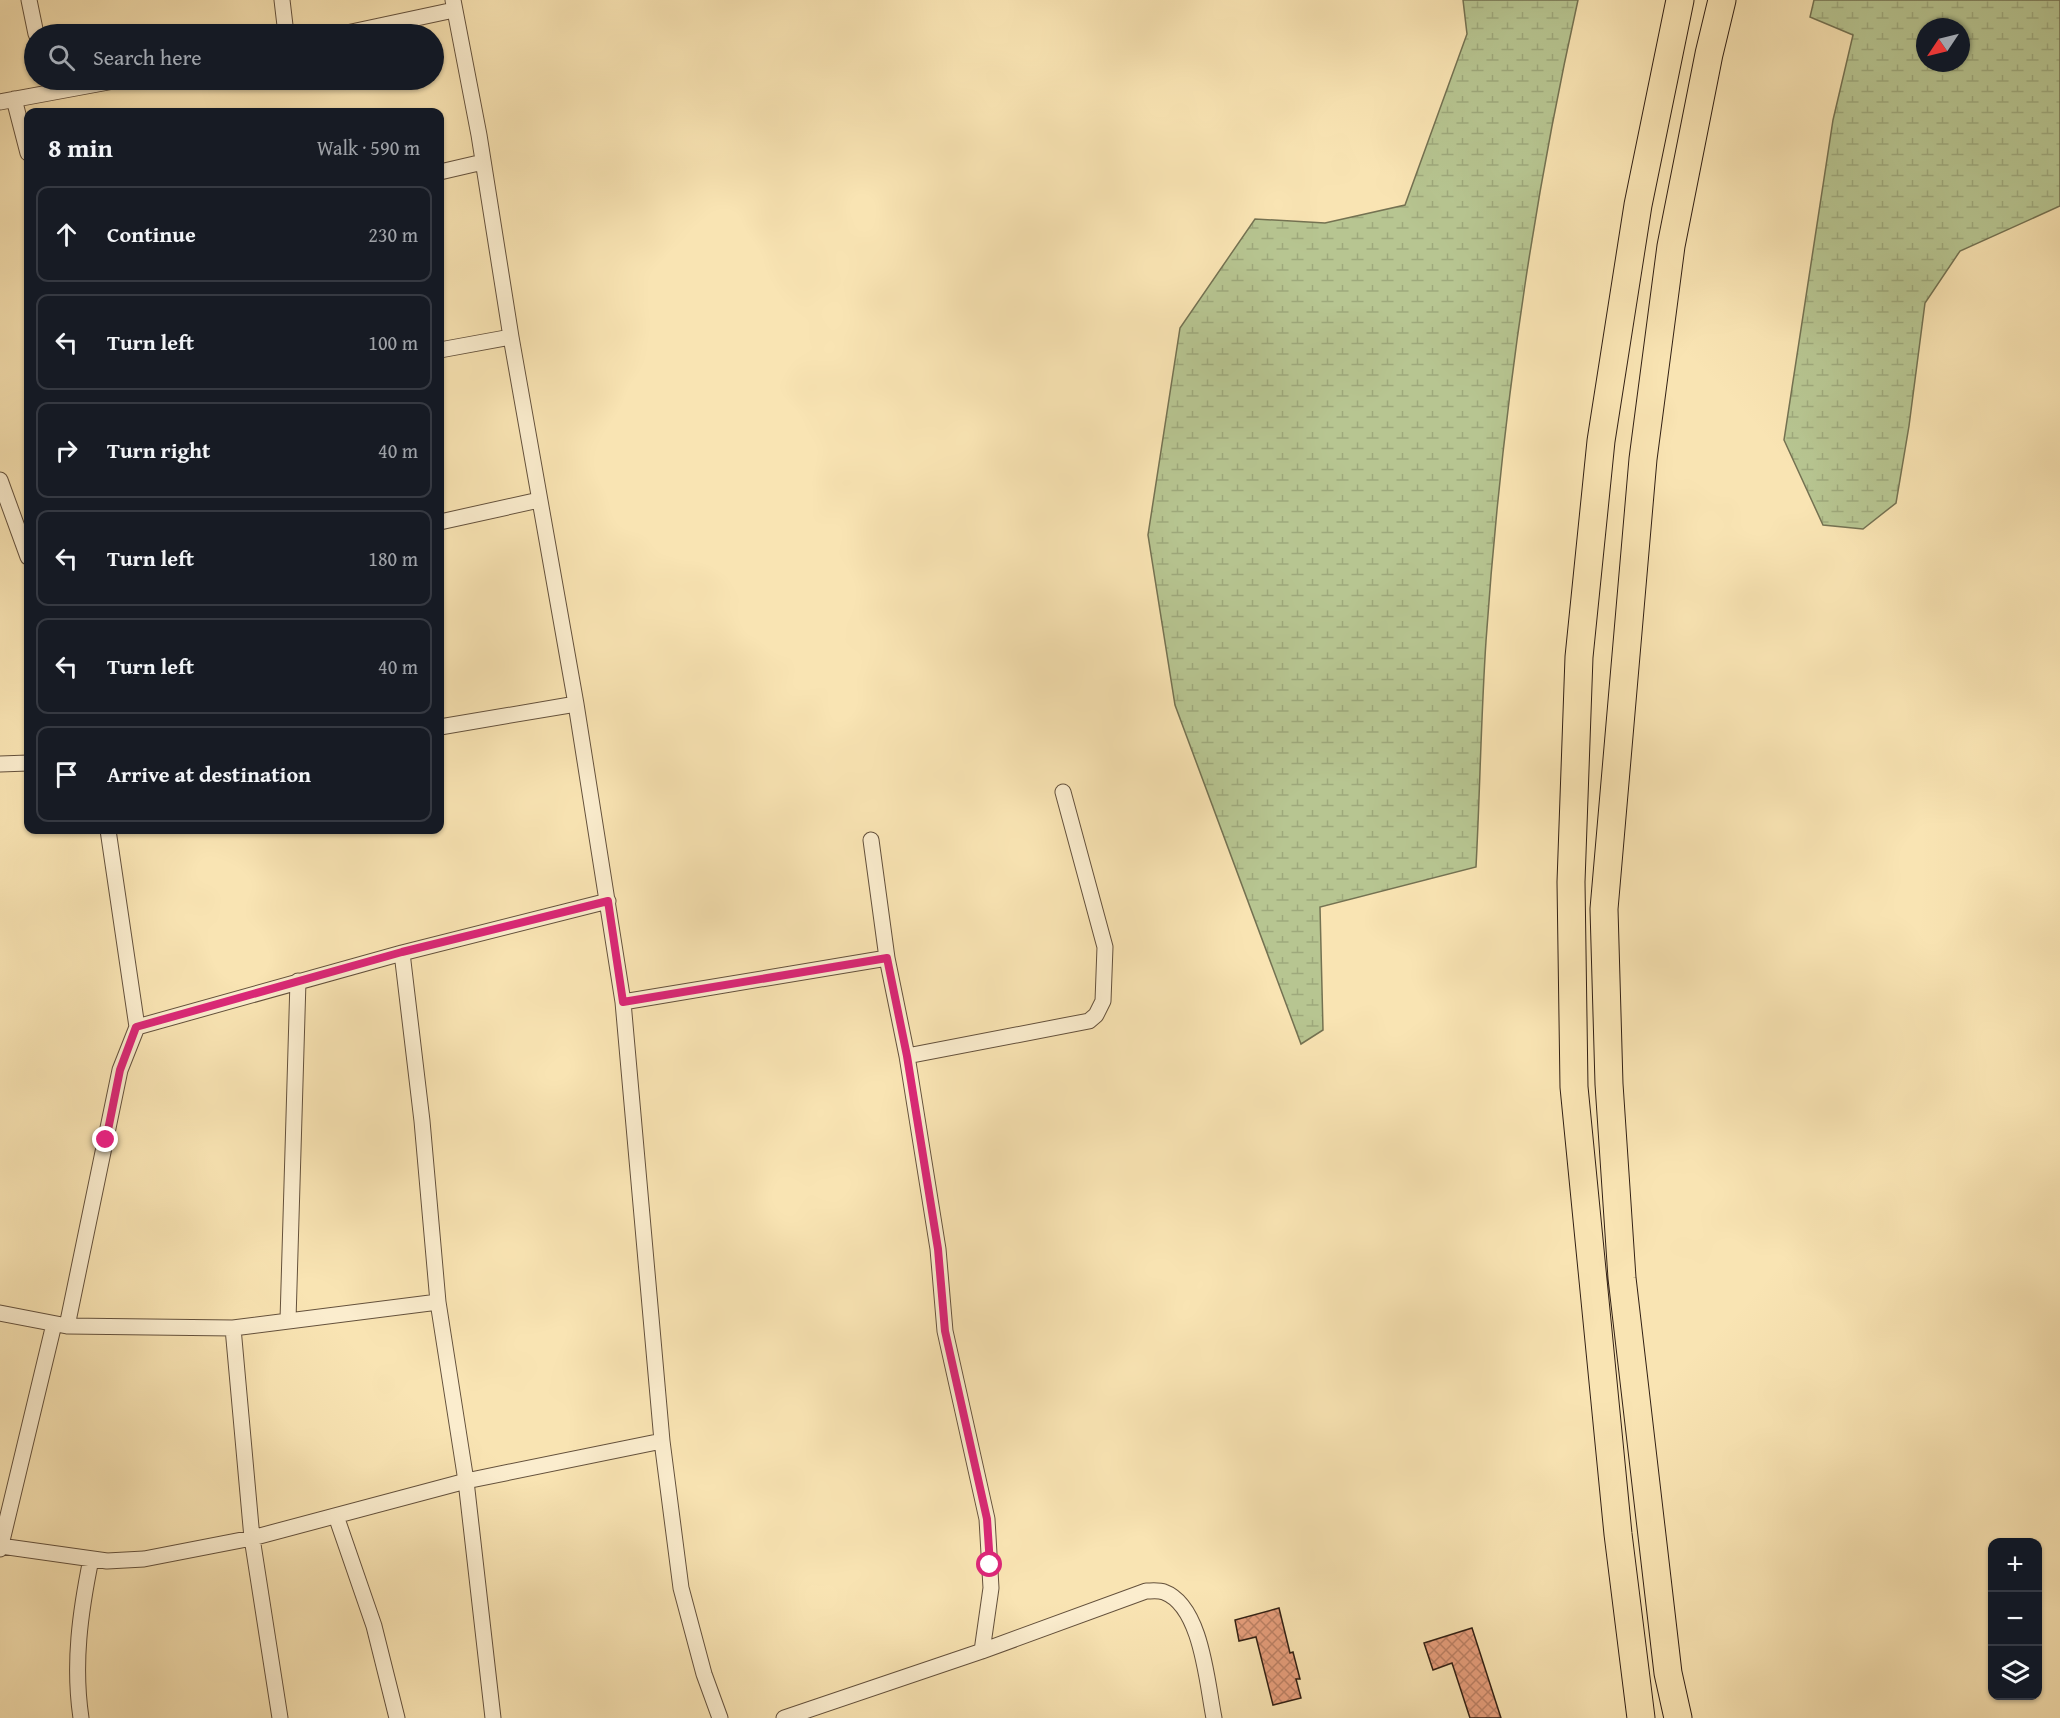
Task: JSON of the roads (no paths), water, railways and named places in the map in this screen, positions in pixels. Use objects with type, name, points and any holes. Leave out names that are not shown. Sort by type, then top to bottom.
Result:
[{"type":"highway","points":[[1641,1718],[1618,1534],[1575,1098],[1571,882],[1579,657],[1601,441],[1638,205],[1680,0]]},
{"type":"highway","points":[[1678,1718],[1668,1673],[1622,1278],[1609,1084],[1604,909],[1644,447],[1671,246],[1722,0]]},
{"type":"street","points":[[29,0],[34,24]]},
{"type":"street","points":[[282,0],[285,24]]},
{"type":"street","points":[[380,24],[453,5],[483,162],[511,337],[576,704],[623,1002],[662,1441],[681,1588],[704,1674],[720,1718]]},
{"type":"street","points":[[24,143],[7,100],[36,90]]},
{"type":"street","points":[[444,171],[483,162]]},
{"type":"street","points":[[444,349],[511,337]]},
{"type":"street","points":[[0,480],[24,546]]},
{"type":"street","points":[[444,521],[539,500]]},
{"type":"street","points":[[444,726],[576,704]]},
{"type":"street","points":[[0,764],[24,763]]},
{"type":"street","points":[[907,1056],[1089,1021],[1096,1015],[1103,1001],[1106,947],[1063,792]]},
{"type":"street","points":[[109,834],[136,1027],[120,1070],[61,1325],[0,1547],[107,1562],[144,1559],[252,1538],[466,1480],[662,1441]]},
{"type":"street","points":[[871,840],[887,958],[907,1056],[938,1249],[945,1331],[987,1519],[991,1588],[982,1651]]},
{"type":"street","points":[[136,1027],[402,952],[608,901]]},
{"type":"street","points":[[402,952],[422,1121],[438,1302],[466,1480],[493,1718]]},
{"type":"street","points":[[623,1002],[887,958]]},
{"type":"street","points":[[288,1320],[298,981]]},
{"type":"street","points":[[0,1313],[61,1325],[233,1328],[438,1302]]},
{"type":"street","points":[[233,1328],[252,1538],[280,1718]]},
{"type":"street","points":[[336,1516],[374,1626],[397,1718]]},
{"type":"street","points":[[81,1718],[77,1687],[79,1617],[91,1559]]},
{"type":"street","points":[[784,1718],[982,1651],[1146,1591],[1164,1592],[1182,1605],[1195,1625],[1214,1718]]}]
